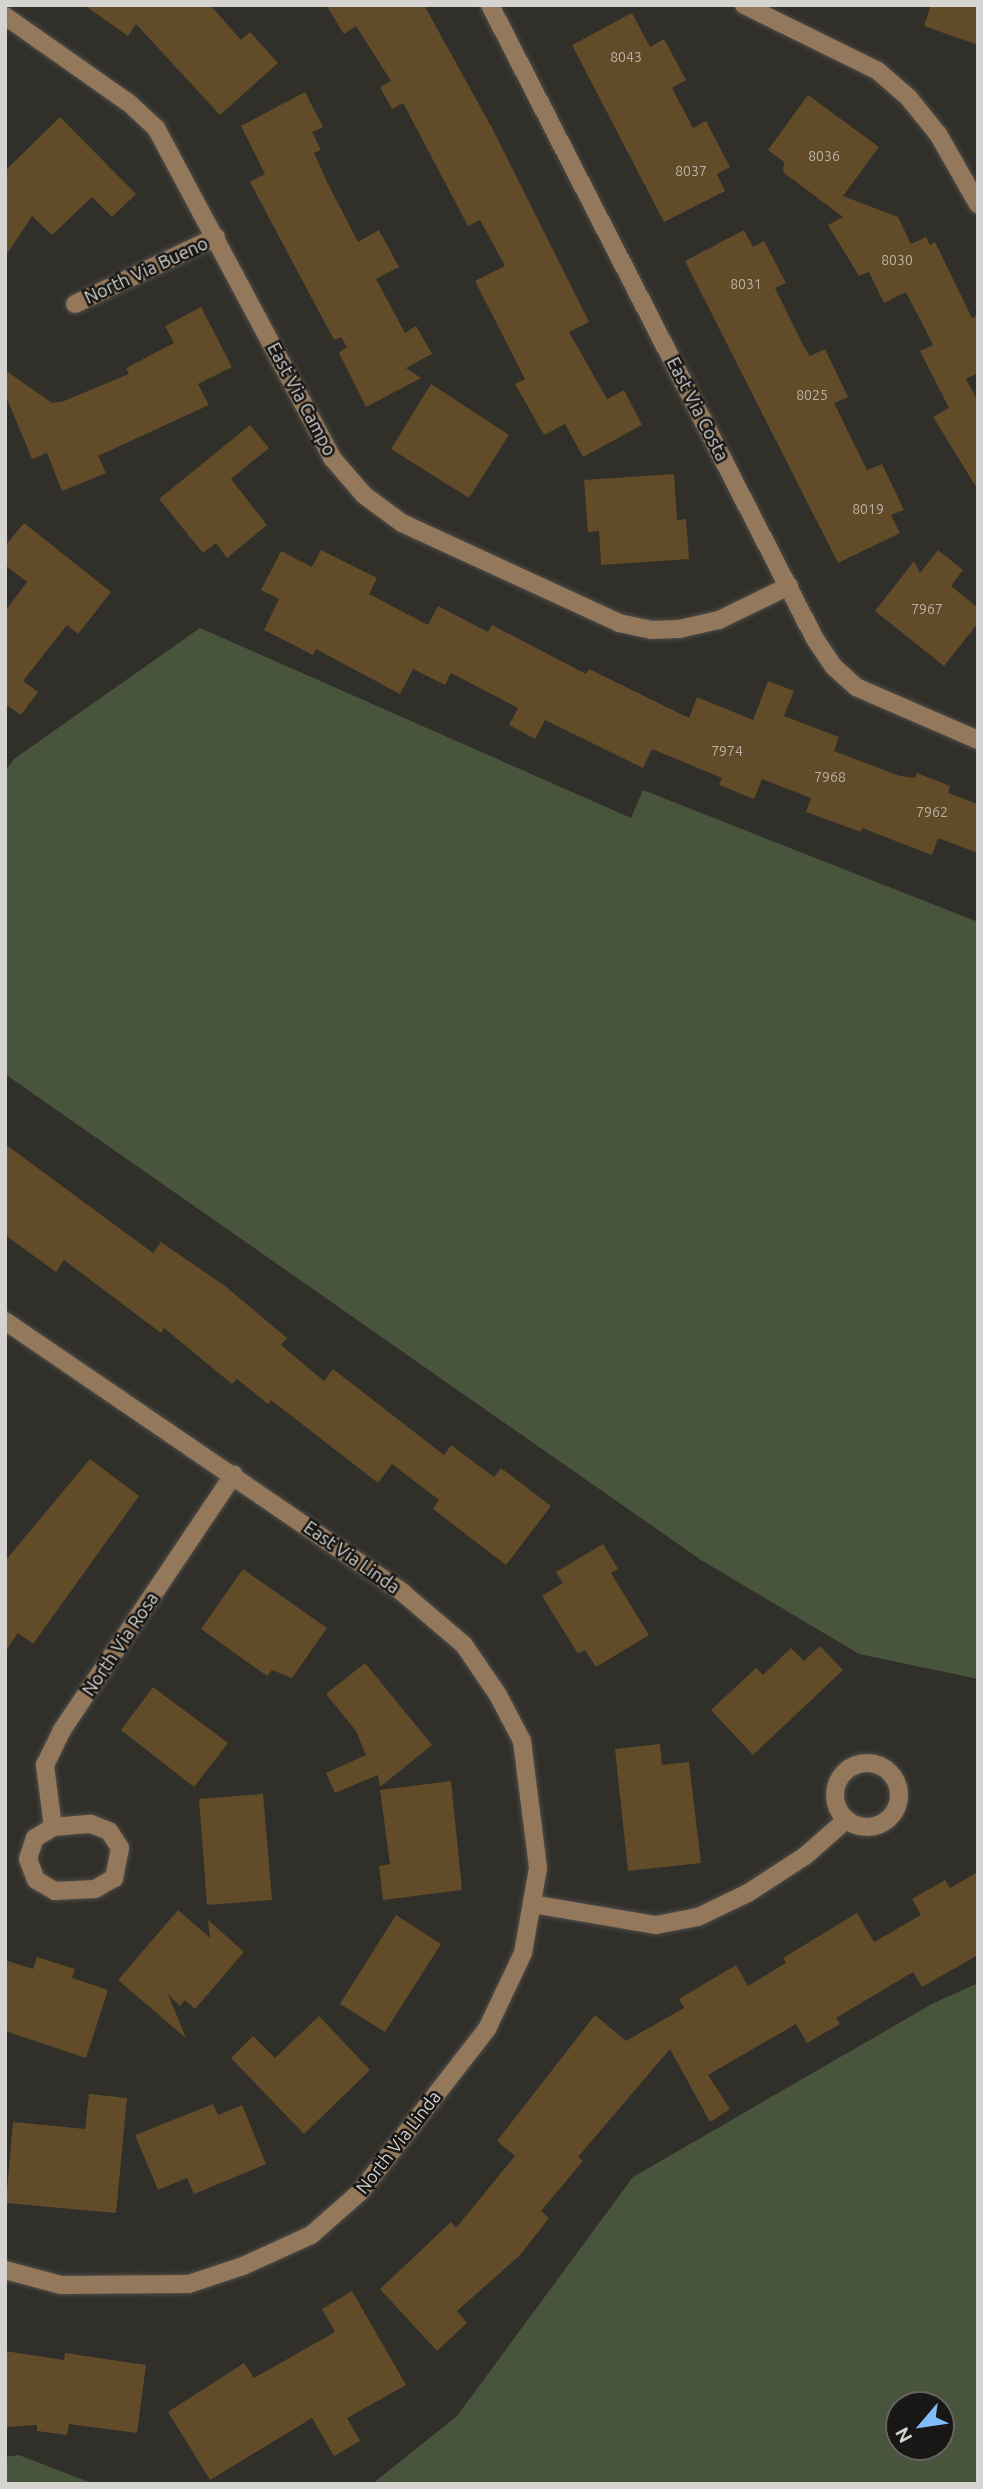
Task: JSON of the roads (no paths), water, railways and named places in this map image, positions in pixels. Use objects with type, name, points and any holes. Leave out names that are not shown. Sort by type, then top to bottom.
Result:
[{"type":"street","name":"East Via Costa","points":[[490,5],[815,639],[834,667],[856,687],[978,740]]},
{"type":"street","points":[[744,5],[878,71],[908,97],[970,172],[978,204]]},
{"type":"street","name":"East Via Campo","points":[[5,16],[130,103],[156,128],[332,459],[364,495],[402,523],[619,623],[651,630],[719,620],[789,586]]},
{"type":"street","name":"North Via Bueno","points":[[75,304],[216,237]]},
{"type":"street","name":"East Via Linda","points":[[5,1321],[234,1474],[403,1593],[464,1646],[522,1741],[538,1868],[532,1904]]},
{"type":"street","name":"North Via Rosa","points":[[53,1827],[45,1765],[57,1742],[234,1474]]},
{"type":"street","points":[[532,1904],[656,1925],[698,1917],[748,1893],[805,1856],[846,1820]]},
{"type":"street","points":[[91,1824],[110,1831],[120,1848],[114,1878],[94,1889],[55,1891],[36,1880],[30,1870],[30,1848],[35,1838],[53,1827],[91,1824]]},
{"type":"street","name":"North Via Linda","points":[[5,2270],[61,2285],[189,2284],[243,2266],[312,2235],[360,2192],[487,2029],[523,1953],[532,1904]]}]
